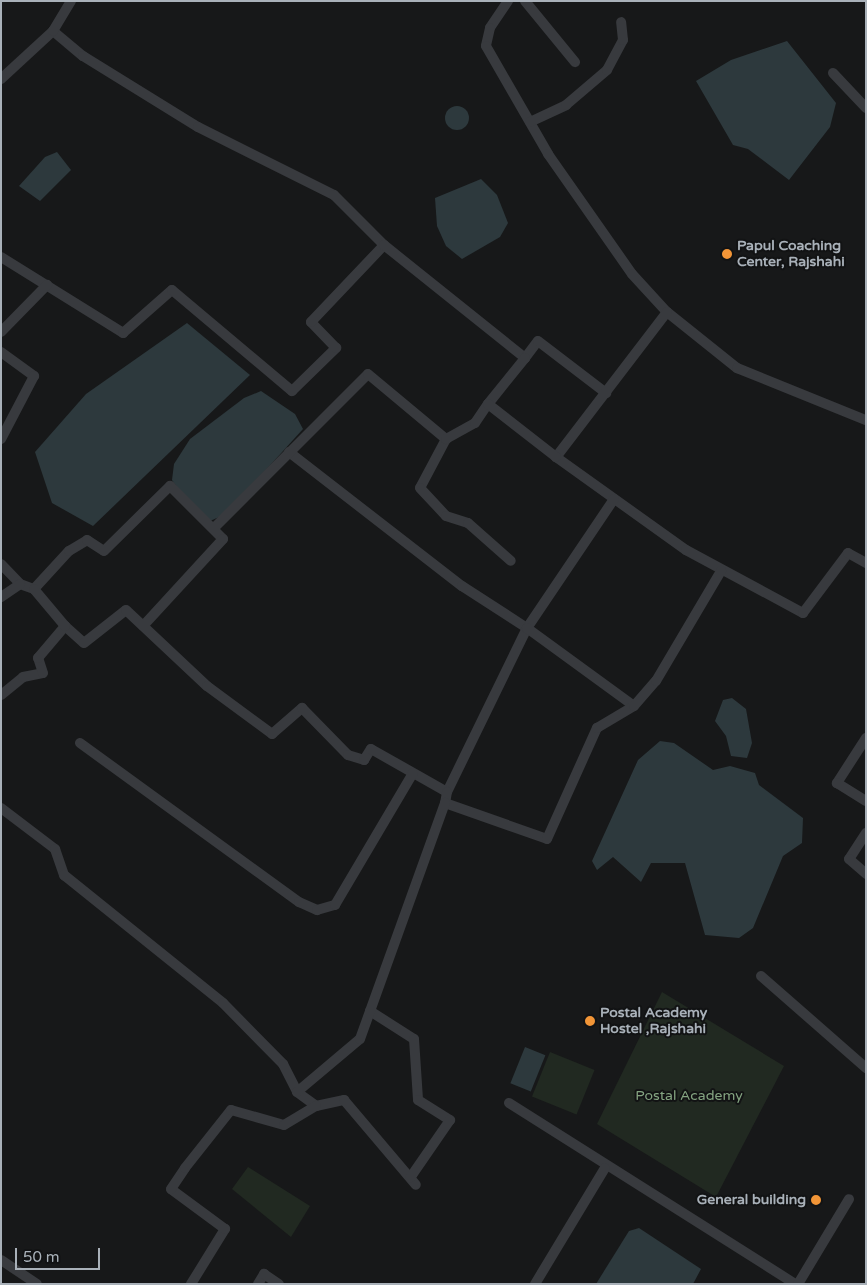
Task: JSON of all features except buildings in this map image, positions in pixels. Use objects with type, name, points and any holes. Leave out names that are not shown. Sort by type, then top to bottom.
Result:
[{"type":"street","points":[[1,79],[53,31],[71,1]]},
{"type":"street","points":[[508,1],[490,28],[486,46],[530,122],[632,274],[667,312],[737,368],[866,420]]},
{"type":"street","points":[[525,1],[575,62]]},
{"type":"street","points":[[530,122],[566,105],[607,70],[623,40],[621,22]]},
{"type":"street","points":[[53,31],[83,56],[198,127],[264,164],[334,195],[384,245],[525,358]]},
{"type":"street","points":[[833,73],[866,108]]},
{"type":"street","points":[[1,257],[123,334],[172,290],[292,391],[336,348],[311,322],[384,245]]},
{"type":"street","points":[[1,332],[47,285]]},
{"type":"street","points":[[556,457],[667,312]]},
{"type":"street","points":[[511,562],[468,523],[446,516],[420,488],[446,439],[474,423],[538,341],[606,393]]},
{"type":"street","points":[[1,352],[34,376],[1,439]]},
{"type":"street","points":[[215,527],[248,499],[289,452],[368,374],[446,439]]},
{"type":"street","points":[[488,404],[614,499],[721,571],[803,613],[848,553],[866,564]]},
{"type":"street","points":[[289,452],[462,586],[527,628],[634,706]]},
{"type":"street","points":[[34,589],[69,551],[87,540],[104,551],[170,486],[207,525],[215,527],[223,539],[143,626]]},
{"type":"street","points":[[297,1092],[360,1039],[445,803],[446,792],[527,628],[614,499]]},
{"type":"street","points":[[1,564],[20,584],[34,589],[65,626],[84,643],[126,610],[208,686],[272,734],[302,708],[348,755],[364,760],[371,749],[446,792]]},
{"type":"street","points":[[445,803],[547,839],[597,728],[634,706],[677,652],[721,571]]},
{"type":"street","points":[[1,597],[20,584]]},
{"type":"street","points":[[1,695],[23,677],[43,673],[38,658],[65,626]]},
{"type":"street","points":[[866,738],[837,783],[866,801]]},
{"type":"street","points":[[80,743],[299,902],[317,910],[335,904],[413,773]]},
{"type":"street","points":[[1,808],[55,849],[64,875],[223,1003],[283,1064],[297,1092],[316,1106]]},
{"type":"street","points":[[866,833],[849,859],[866,874]]},
{"type":"street","points":[[761,976],[866,1068]]},
{"type":"street","points":[[190,1284],[225,1229],[171,1190],[185,1168],[231,1110],[284,1125],[316,1106],[344,1100],[413,1182],[450,1120],[418,1100],[414,1039],[370,1011]]},
{"type":"street","points":[[509,1103],[605,1168],[797,1284],[849,1199]]},
{"type":"street","points":[[535,1284],[605,1168]]},
{"type":"street","points":[[1,1260],[37,1284]]},
{"type":"street","points":[[258,1284],[264,1274],[279,1284]]},
{"type":"green space","name":"Postal Academy","points":[[662,992],[784,1066],[716,1197],[597,1124]]},
{"type":"green space","points":[[550,1052],[595,1070],[577,1114],[532,1097]]},
{"type":"green space","points":[[248,1167],[310,1206],[291,1237],[232,1189]]},
{"type":"shaded area","points":[[787,41],[836,103],[830,127],[789,180],[748,149],[733,145],[696,81],[731,60]]},
{"type":"shaded area","points":[[457,106],[466,109],[469,118],[466,127],[457,130],[448,127],[445,118],[448,109]]},
{"type":"shaded area","points":[[57,152],[71,170],[40,201],[19,186],[45,157]]},
{"type":"shaded area","points":[[481,179],[497,195],[508,223],[500,237],[462,259],[446,246],[437,226],[435,198]]},
{"type":"shaded area","points":[[187,323],[250,375],[93,526],[52,503],[35,452],[86,394]]},
{"type":"shaded area","points":[[261,391],[295,414],[303,429],[226,514],[210,521],[191,507],[172,480],[174,464],[190,439],[244,398]]},
{"type":"shaded area","points":[[732,698],[746,709],[752,743],[747,758],[731,756],[726,736],[715,721],[723,700]]},
{"type":"shaded area","points":[[660,741],[674,743],[713,770],[730,766],[755,773],[759,785],[803,818],[802,843],[783,856],[753,928],[739,938],[705,935],[685,863],[651,863],[641,882],[613,857],[597,870],[592,861],[638,760]]},
{"type":"shaded area","points":[[525,1047],[545,1055],[531,1091],[510,1083]]},
{"type":"shaded area","points":[[639,1228],[701,1269],[693,1284],[596,1284],[629,1231]]},
{"type":"place","name":"Papul Coaching Center, Rajshahi","points":[[727,254]]},
{"type":"place","name":"Postal Academy Hostel ,Rajshahi","points":[[590,1021]]},
{"type":"place","name":"General building","points":[[816,1200]]}]
